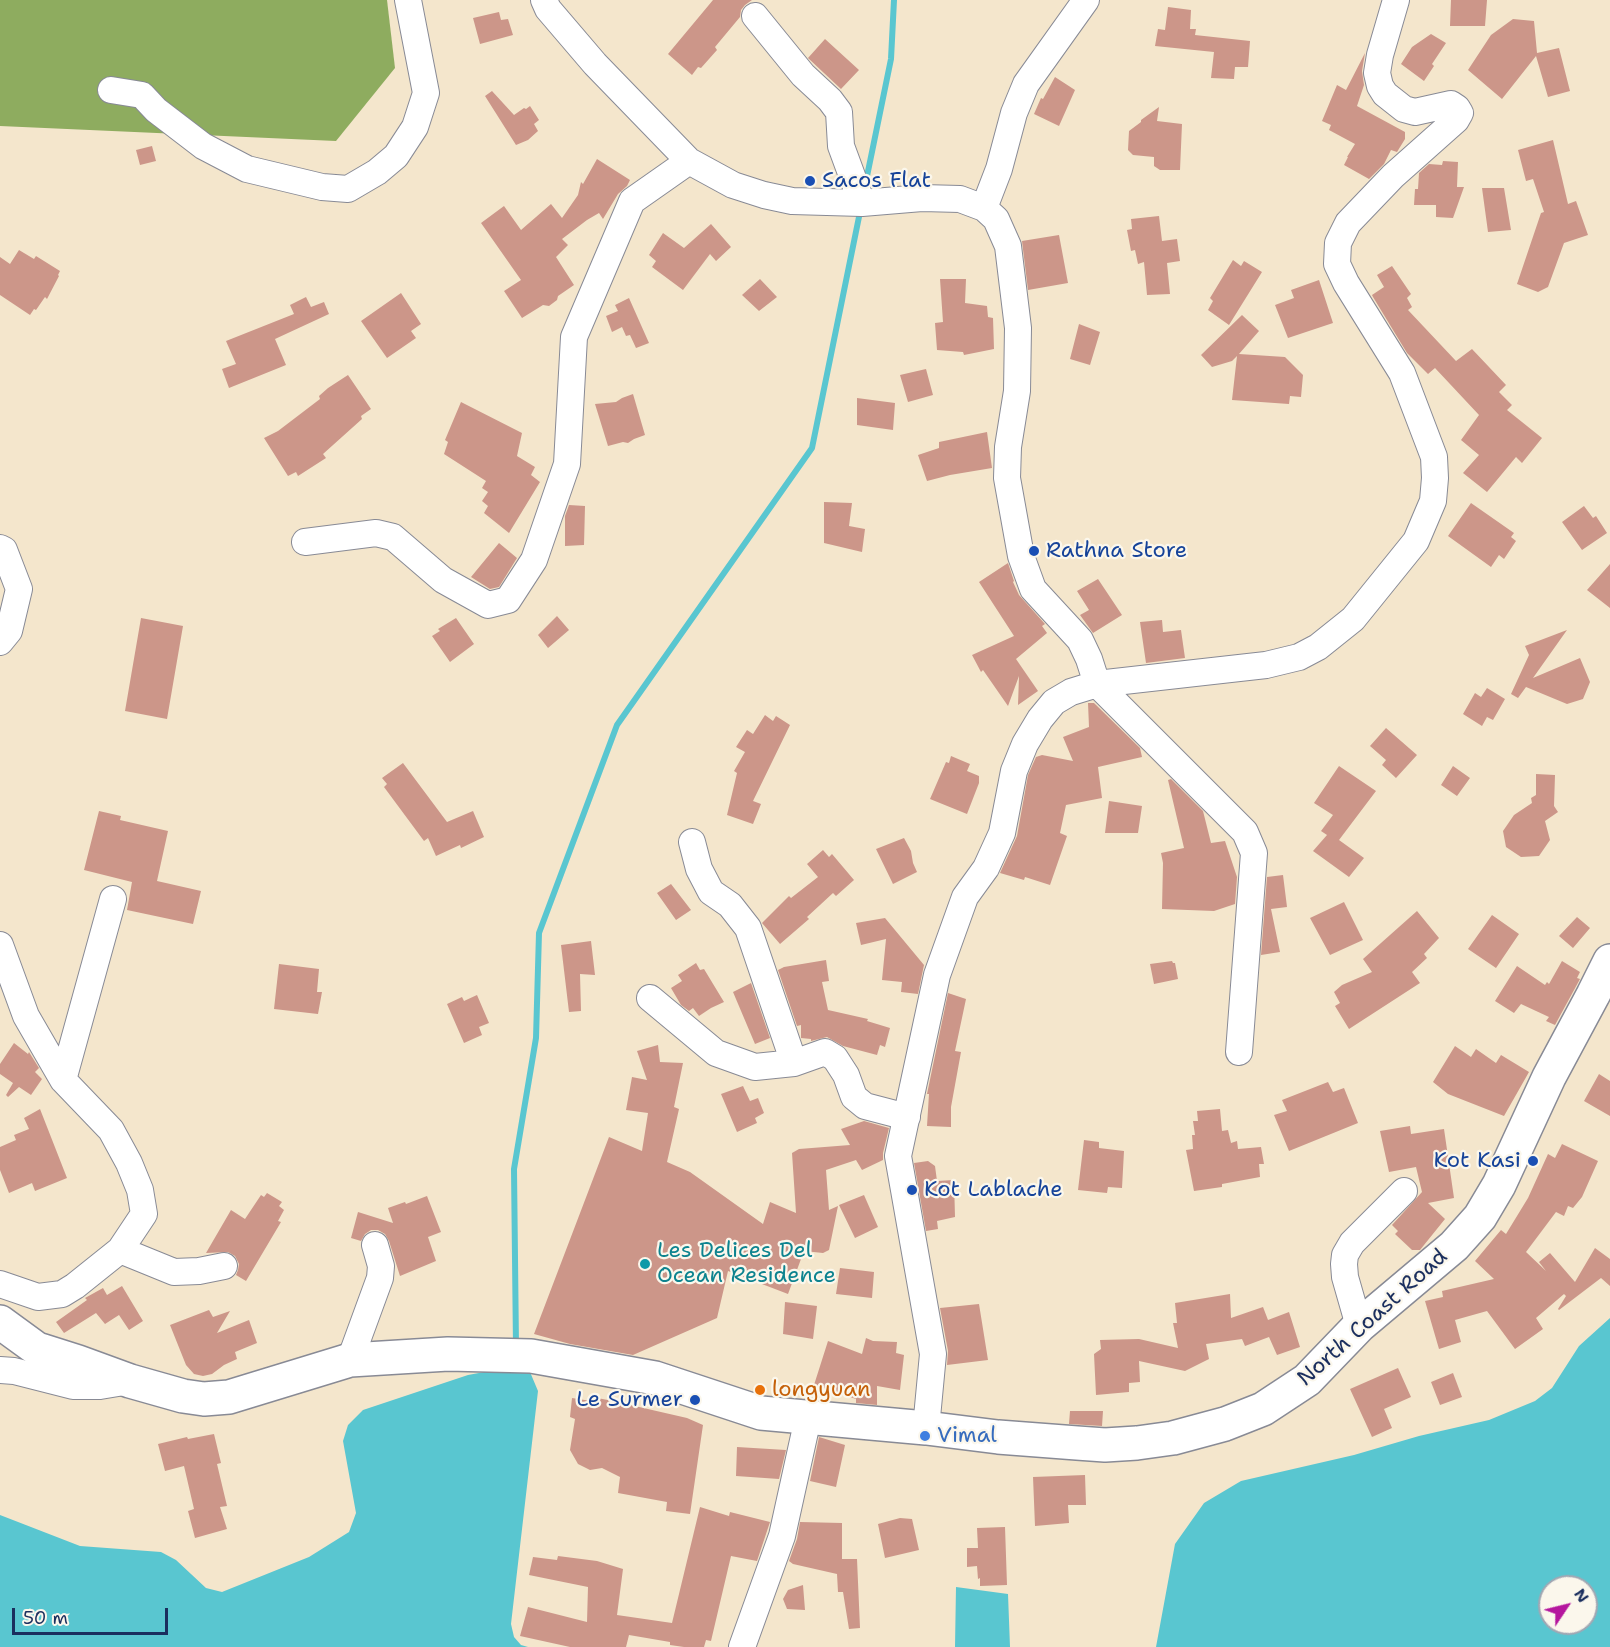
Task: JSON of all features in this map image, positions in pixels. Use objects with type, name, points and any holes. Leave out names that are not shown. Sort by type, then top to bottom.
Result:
[{"type":"main road","name":"North Coast Road","points":[[0,1322],[38,1349],[130,1382],[204,1399],[229,1397],[350,1360],[448,1354],[517,1356],[655,1378],[761,1413],[998,1437],[1105,1445],[1173,1438],[1225,1424],[1263,1409],[1307,1380],[1359,1326],[1454,1246],[1480,1217],[1511,1161],[1549,1077],[1610,961]]},
{"type":"street","points":[[111,90],[142,96],[156,110],[203,146],[247,169],[322,187],[348,189],[377,172],[396,156],[415,127],[426,93],[408,0]]},
{"type":"street","points":[[544,0],[548,9],[595,64],[689,161],[733,185],[792,201],[862,203],[922,198],[960,199],[984,207],[996,219],[1008,246],[1018,328],[1017,391],[1008,447],[1007,478],[1021,556],[1033,589],[1080,640],[1089,658],[1097,684],[1245,832],[1254,853],[1239,1052]]},
{"type":"street","points":[[984,207],[999,169],[1014,113],[1026,84],[1086,0]]},
{"type":"street","points":[[926,1428],[933,1354],[898,1156],[937,975],[965,897],[986,868],[1002,833],[1014,771],[1025,744],[1040,719],[1054,702],[1071,692],[1097,684],[1266,665],[1299,657],[1318,647],[1353,619],[1416,541],[1433,501],[1434,457],[1402,373],[1346,283],[1337,264],[1338,243],[1348,223],[1393,176],[1456,120],[1460,113],[1451,104],[1415,112],[1404,109],[1385,94],[1380,86],[1377,74],[1380,55],[1396,0]]},
{"type":"street","points":[[755,16],[803,75],[839,112],[841,146],[862,203]]},
{"type":"street","points":[[305,542],[376,533],[393,537],[443,580],[488,605],[508,600],[534,560],[567,464],[574,337],[632,201],[689,161]]},
{"type":"street","points":[[0,548],[4,550],[19,589],[9,632],[0,642]]},
{"type":"street","points":[[692,842],[699,870],[711,892],[730,905],[748,928],[794,1063]]},
{"type":"street","points":[[63,1080],[113,899]]},
{"type":"street","points":[[0,945],[26,1016],[63,1080],[111,1130],[129,1163],[140,1190],[144,1214],[120,1250],[62,1294],[38,1297],[0,1284]]},
{"type":"street","points":[[650,999],[716,1053],[755,1067],[794,1063],[825,1052],[836,1058],[846,1075],[854,1097],[865,1106],[906,1117]]},
{"type":"street","points":[[1359,1326],[1345,1277],[1346,1255],[1352,1243],[1404,1191]]},
{"type":"street","points":[[350,1360],[380,1278],[381,1266],[375,1245]]},
{"type":"street","points":[[120,1250],[174,1272],[199,1271],[224,1266]]},
{"type":"street","points":[[0,1370],[14,1371],[73,1386],[100,1386],[130,1382]]},
{"type":"street","points":[[742,1647],[782,1536],[808,1418]]},
{"type":"green space","points":[[0,0],[387,0],[395,68],[336,141],[0,126]]},
{"type":"water","points":[[1610,1318],[1610,1647],[1156,1647],[1175,1544],[1204,1503],[1241,1481],[1489,1420],[1535,1401],[1552,1388],[1579,1346]]},
{"type":"water","points":[[517,1366],[530,1372],[538,1391],[511,1624],[514,1637],[521,1645],[528,1647],[0,1647],[0,1515],[80,1546],[161,1552],[176,1560],[206,1588],[222,1592],[309,1557],[349,1532],[356,1513],[343,1441],[348,1425],[363,1410],[468,1375]]},
{"type":"water","points":[[956,1587],[1008,1594],[1010,1647],[955,1647]]},
{"type":"building","points":[[713,0],[752,0],[741,10],[740,17],[715,47],[717,50],[692,75],[668,54]]},
{"type":"building","points":[[1451,0],[1487,0],[1485,26],[1450,26]]},
{"type":"building","points":[[1168,7],[1191,10],[1190,29],[1196,29],[1195,35],[1250,41],[1248,67],[1235,67],[1234,79],[1211,78],[1214,52],[1155,46],[1158,29],[1165,30]]},
{"type":"building","points":[[499,12],[501,20],[508,19],[513,35],[480,44],[473,18]]},
{"type":"building","points":[[1513,19],[1534,21],[1537,53],[1559,48],[1570,91],[1548,97],[1536,56],[1502,99],[1468,70],[1491,35]]},
{"type":"building","points":[[1431,34],[1446,43],[1424,81],[1401,64],[1412,47]]},
{"type":"building","points":[[825,39],[859,70],[841,89],[808,58]]},
{"type":"building","points":[[1365,53],[1362,71],[1364,85],[1357,106],[1405,132],[1405,139],[1397,152],[1391,150],[1384,164],[1369,179],[1344,165],[1355,144],[1329,130],[1331,125],[1322,121],[1337,85],[1346,90]]},
{"type":"building","points":[[1055,77],[1075,90],[1059,126],[1034,114],[1041,98],[1043,99]]},
{"type":"building","points":[[492,91],[514,115],[530,106],[539,120],[534,124],[538,131],[528,140],[516,145],[485,96]]},
{"type":"building","points":[[1159,107],[1157,121],[1182,124],[1180,170],[1160,170],[1154,166],[1154,157],[1133,155],[1128,150],[1129,131]]},
{"type":"building","points":[[1553,140],[1568,204],[1576,201],[1588,235],[1564,243],[1548,287],[1538,292],[1517,284],[1541,213],[1544,212],[1533,179],[1526,181],[1518,150]]},
{"type":"building","points":[[152,146],[156,161],[140,165],[136,150]]},
{"type":"building","points":[[597,159],[630,180],[618,194],[603,219],[599,213],[562,239],[568,245],[556,257],[574,285],[558,296],[557,300],[549,306],[543,305],[522,318],[504,291],[521,280],[481,223],[504,206],[521,230],[551,204],[562,218],[578,195],[581,182],[583,184]]},
{"type":"building","points":[[1443,161],[1458,162],[1457,187],[1464,187],[1453,218],[1436,217],[1436,205],[1414,205],[1419,173],[1429,164],[1442,165]]},
{"type":"building","points":[[1482,188],[1504,188],[1511,230],[1488,232]]},
{"type":"building","points":[[1159,216],[1162,241],[1177,239],[1180,261],[1167,263],[1170,294],[1147,295],[1144,262],[1138,264],[1135,250],[1131,251],[1127,230],[1132,229],[1131,219]]},
{"type":"building","points":[[711,224],[731,247],[716,261],[710,254],[683,290],[652,267],[656,261],[649,255],[663,233],[684,248]]},
{"type":"building","points":[[1059,235],[1068,283],[1028,290],[1022,241]]},
{"type":"building","points":[[19,250],[34,259],[36,256],[60,271],[47,299],[45,297],[30,315],[0,295],[0,257],[10,264]]},
{"type":"building","points":[[1233,260],[1241,266],[1244,261],[1262,272],[1229,325],[1208,310],[1213,301],[1210,298]]},
{"type":"building","points":[[1392,266],[1411,294],[1407,298],[1412,307],[1408,310],[1456,361],[1472,349],[1506,385],[1499,392],[1512,405],[1507,410],[1542,438],[1522,463],[1516,457],[1487,492],[1463,473],[1479,455],[1461,440],[1479,415],[1435,368],[1428,374],[1407,353],[1372,295],[1384,287],[1377,275]]},
{"type":"building","points":[[760,279],[777,297],[759,311],[742,295]]},
{"type":"building","points":[[940,279],[966,279],[965,303],[987,306],[988,317],[993,318],[994,349],[964,355],[963,352],[937,350],[935,323],[943,322]]},
{"type":"building","points":[[1319,280],[1333,323],[1288,338],[1275,305],[1294,298],[1291,290]]},
{"type":"building","points":[[401,293],[421,324],[411,331],[416,338],[387,358],[361,321]]},
{"type":"building","points":[[306,297],[311,307],[324,302],[329,314],[275,339],[286,365],[229,388],[222,369],[236,364],[226,341],[294,314],[290,305]]},
{"type":"building","points":[[629,298],[649,343],[636,348],[630,335],[626,336],[622,327],[612,332],[606,316],[618,311],[615,305]]},
{"type":"building","points":[[1242,315],[1259,331],[1239,354],[1285,357],[1303,375],[1301,397],[1290,396],[1289,404],[1232,400],[1237,356],[1232,361],[1212,367],[1201,355]]},
{"type":"building","points":[[1079,324],[1100,332],[1090,365],[1070,359]]},
{"type":"building","points":[[926,369],[933,395],[908,402],[900,375]]},
{"type":"building","points":[[348,375],[371,409],[323,454],[326,458],[298,476],[296,472],[288,476],[264,438],[278,431],[320,399],[319,396],[328,388]]},
{"type":"building","points":[[633,394],[645,435],[628,443],[608,446],[595,404],[616,402]]},
{"type":"building","points":[[857,398],[895,403],[893,430],[857,425]]},
{"type":"building","points":[[461,402],[522,433],[517,456],[535,467],[531,475],[540,482],[509,533],[484,513],[488,506],[482,501],[488,492],[482,488],[486,481],[444,454],[448,442],[445,440]]},
{"type":"building","points":[[987,432],[992,468],[927,481],[918,455],[939,448],[939,442]]},
{"type":"building","points":[[824,502],[852,503],[849,526],[865,529],[862,552],[824,543]]},
{"type":"building","points":[[1471,503],[1514,533],[1511,537],[1516,541],[1504,559],[1499,555],[1491,567],[1448,536]]},
{"type":"building","points":[[569,505],[585,506],[584,545],[565,546],[565,516]]},
{"type":"building","points":[[1584,506],[1593,518],[1596,516],[1607,533],[1582,550],[1562,522]]},
{"type":"building","points":[[499,543],[517,558],[499,587],[490,589],[471,577]]},
{"type":"building","points":[[1008,563],[1019,595],[1045,624],[1042,626],[1047,633],[1016,659],[1038,691],[1018,705],[1019,676],[1008,706],[983,670],[981,672],[972,655],[1014,636],[979,582]]},
{"type":"building","points":[[1610,564],[1610,608],[1587,590]]},
{"type":"building","points":[[1098,579],[1122,615],[1093,633],[1080,615],[1089,610],[1077,591]]},
{"type":"building","points":[[557,616],[569,630],[548,648],[538,635]]},
{"type":"building","points":[[141,618],[183,626],[167,719],[125,711]]},
{"type":"building","points":[[456,618],[474,644],[450,662],[432,636],[440,631],[438,629]]},
{"type":"building","points":[[1162,620],[1163,632],[1181,630],[1185,658],[1146,663],[1140,622]]},
{"type":"building","points":[[1567,630],[1533,678],[1580,658],[1590,682],[1583,699],[1567,704],[1526,687],[1518,698],[1511,694],[1529,655],[1525,646]]},
{"type":"building","points":[[1487,688],[1505,699],[1493,720],[1487,717],[1482,726],[1463,714],[1475,693],[1481,697]]},
{"type":"building","points":[[1088,703],[1094,703],[1140,748],[1142,757],[1098,767],[1102,798],[1066,805],[1060,833],[1067,836],[1050,885],[1025,877],[1024,880],[1000,873],[1017,836],[1028,775],[1036,757],[1042,755],[1073,761],[1063,737],[1089,727]]},
{"type":"building","points":[[765,715],[773,721],[776,716],[790,725],[753,801],[761,804],[753,824],[727,815],[737,773],[734,771],[745,752],[736,747],[747,730],[753,734]]},
{"type":"building","points":[[1386,728],[1417,755],[1396,778],[1382,765],[1386,760],[1370,746]]},
{"type":"building","points":[[951,756],[970,764],[967,771],[979,776],[979,783],[967,814],[930,799],[946,762],[949,763]]},
{"type":"building","points":[[403,763],[447,822],[473,811],[484,837],[436,856],[428,838],[424,841],[384,787],[387,784],[382,778]]},
{"type":"building","points":[[1339,766],[1376,791],[1339,840],[1364,858],[1349,877],[1313,851],[1327,835],[1321,831],[1333,815],[1314,803]]},
{"type":"building","points":[[1453,766],[1470,778],[1457,796],[1441,785]]},
{"type":"building","points":[[1536,774],[1555,775],[1554,806],[1558,812],[1545,821],[1550,840],[1539,856],[1521,857],[1506,847],[1503,831],[1514,815],[1532,803],[1531,798],[1536,795]]},
{"type":"building","points":[[1171,779],[1203,811],[1211,843],[1225,841],[1237,877],[1235,904],[1214,911],[1162,909],[1163,863],[1161,853],[1184,848],[1168,780]]},
{"type":"building","points":[[1109,801],[1142,806],[1138,833],[1105,833]]},
{"type":"building","points":[[99,811],[121,816],[120,820],[168,831],[157,881],[201,891],[193,924],[127,910],[132,882],[84,870]]},
{"type":"building","points":[[904,838],[911,851],[917,872],[893,884],[876,849]]},
{"type":"building","points":[[823,850],[829,857],[832,854],[854,880],[836,896],[833,893],[807,917],[809,919],[780,944],[762,923],[789,896],[791,898],[818,877],[807,864]]},
{"type":"building","points":[[1283,875],[1287,907],[1271,909],[1280,952],[1261,955],[1267,877]]},
{"type":"building","points":[[671,884],[691,910],[676,920],[657,893]]},
{"type":"building","points":[[1344,902],[1363,940],[1330,955],[1310,918]]},
{"type":"building","points":[[1417,911],[1439,938],[1424,954],[1427,958],[1412,972],[1420,983],[1349,1029],[1335,1006],[1340,1003],[1334,992],[1342,985],[1372,972],[1363,959]]},
{"type":"building","points":[[1492,915],[1519,934],[1496,968],[1468,949]]},
{"type":"building","points":[[1577,917],[1590,928],[1573,948],[1559,936]]},
{"type":"building","points":[[885,918],[924,965],[918,994],[901,992],[902,982],[882,980],[886,939],[861,945],[856,923]]},
{"type":"building","points":[[591,941],[595,975],[580,974],[581,1011],[569,1012],[561,945]]},
{"type":"building","points":[[826,960],[829,981],[822,982],[828,1010],[868,1019],[867,1021],[890,1028],[885,1047],[880,1045],[877,1055],[843,1046],[827,1037],[811,1041],[811,1039],[801,1038],[801,1025],[797,1026],[778,970]]},
{"type":"building","points":[[1172,961],[1175,963],[1178,979],[1154,984],[1150,964]]},
{"type":"building","points":[[1562,961],[1580,972],[1577,978],[1580,979],[1555,1025],[1546,1021],[1549,1017],[1521,1004],[1514,1013],[1495,1001],[1517,966],[1545,985],[1547,982],[1549,984]]},
{"type":"building","points":[[696,963],[700,970],[704,969],[724,1002],[699,1016],[693,1008],[689,1011],[681,1005],[671,988],[682,981],[678,975]]},
{"type":"building","points":[[279,964],[319,969],[317,992],[322,992],[318,1014],[274,1009]]},
{"type":"building","points":[[751,983],[770,1038],[755,1044],[733,992]]},
{"type":"building","points":[[948,993],[966,999],[955,1051],[961,1052],[951,1107],[951,1127],[927,1126],[929,1094],[927,1094]]},
{"type":"building","points":[[477,995],[489,1023],[479,1027],[482,1035],[464,1043],[447,1004],[462,997],[464,1001]]},
{"type":"building","points":[[14,1043],[28,1054],[29,1052],[39,1068],[35,1072],[42,1079],[31,1095],[19,1087],[8,1097],[6,1095],[13,1083],[0,1074],[0,1064]]},
{"type":"building","name":"Les Delices Del Ocean Residence","points":[[658,1045],[660,1062],[683,1063],[674,1107],[679,1109],[667,1162],[690,1172],[763,1224],[770,1202],[796,1213],[792,1153],[799,1149],[850,1145],[841,1129],[864,1121],[889,1128],[883,1160],[862,1170],[856,1160],[826,1170],[829,1210],[838,1206],[829,1250],[823,1253],[804,1251],[788,1294],[728,1271],[717,1318],[633,1355],[570,1344],[534,1334],[609,1137],[642,1151],[648,1113],[626,1110],[632,1077],[647,1080],[637,1051]]},
{"type":"building","points":[[1455,1046],[1471,1057],[1476,1049],[1496,1063],[1501,1055],[1529,1072],[1504,1116],[1448,1094],[1433,1082]]},
{"type":"building","points":[[1599,1074],[1610,1081],[1610,1116],[1584,1101]]},
{"type":"building","points":[[1328,1082],[1333,1092],[1344,1088],[1358,1123],[1289,1151],[1274,1115],[1287,1111],[1282,1100]]},
{"type":"building","points":[[743,1086],[750,1101],[758,1098],[764,1113],[755,1118],[757,1123],[737,1132],[721,1094]]},
{"type":"building","points":[[40,1109],[67,1178],[35,1191],[32,1183],[9,1193],[0,1170],[0,1147],[16,1140],[14,1135],[29,1129],[24,1118]]},
{"type":"building","points":[[1220,1109],[1222,1131],[1228,1130],[1231,1143],[1237,1141],[1238,1149],[1261,1147],[1264,1164],[1259,1164],[1260,1177],[1222,1184],[1222,1187],[1194,1191],[1186,1150],[1193,1149],[1192,1135],[1195,1135],[1193,1121],[1198,1121],[1197,1111]]},
{"type":"building","points":[[1410,1126],[1411,1134],[1444,1129],[1454,1198],[1428,1203],[1445,1219],[1420,1250],[1412,1250],[1395,1234],[1398,1231],[1392,1225],[1422,1192],[1416,1167],[1389,1172],[1380,1131]]},
{"type":"building","points":[[1084,1140],[1099,1142],[1099,1148],[1124,1151],[1122,1188],[1108,1187],[1107,1193],[1078,1190]]},
{"type":"building","points":[[1562,1144],[1598,1161],[1582,1197],[1573,1208],[1568,1206],[1564,1216],[1556,1212],[1526,1252],[1546,1271],[1539,1262],[1550,1253],[1575,1282],[1595,1248],[1610,1259],[1610,1286],[1601,1278],[1559,1310],[1566,1296],[1564,1294],[1536,1318],[1543,1329],[1515,1349],[1487,1311],[1455,1320],[1461,1342],[1439,1349],[1425,1301],[1443,1297],[1442,1291],[1494,1279],[1475,1261],[1501,1230],[1506,1234],[1528,1198],[1548,1154],[1555,1158]]},
{"type":"building","points":[[928,1161],[935,1166],[937,1181],[954,1180],[955,1217],[937,1221],[938,1229],[926,1231],[914,1163]]},
{"type":"building","points":[[267,1193],[282,1202],[279,1206],[284,1210],[278,1221],[281,1222],[246,1281],[236,1275],[239,1264],[235,1256],[228,1252],[206,1253],[231,1210],[245,1219],[261,1195],[264,1197]]},
{"type":"building","points":[[864,1195],[878,1227],[855,1238],[839,1205]]},
{"type":"building","points":[[427,1196],[441,1232],[428,1237],[436,1261],[400,1276],[385,1234],[378,1230],[371,1230],[361,1241],[351,1238],[358,1212],[393,1223],[388,1208]]},
{"type":"building","points":[[840,1268],[874,1272],[872,1298],[836,1294]]},
{"type":"building","points":[[122,1286],[143,1321],[129,1330],[119,1315],[105,1324],[96,1313],[64,1333],[56,1322],[87,1300],[85,1298],[103,1288],[107,1295]]},
{"type":"building","points":[[1230,1294],[1231,1318],[1263,1307],[1268,1320],[1289,1312],[1300,1347],[1277,1355],[1269,1337],[1245,1346],[1242,1339],[1206,1344],[1209,1359],[1185,1371],[1139,1361],[1140,1382],[1129,1383],[1129,1392],[1096,1395],[1094,1354],[1101,1349],[1100,1340],[1139,1339],[1178,1348],[1173,1323],[1177,1323],[1175,1303]]},
{"type":"building","points":[[785,1302],[817,1306],[813,1339],[783,1334]]},
{"type":"building","points":[[979,1304],[988,1360],[947,1365],[948,1351],[940,1308]]},
{"type":"building","points":[[209,1310],[213,1317],[230,1311],[217,1333],[249,1320],[257,1343],[235,1352],[237,1359],[212,1374],[203,1376],[194,1374],[186,1365],[170,1325]]},
{"type":"building","points":[[866,1338],[873,1341],[897,1342],[896,1353],[904,1355],[900,1390],[877,1386],[877,1405],[856,1403],[856,1399],[814,1385],[828,1341],[862,1354]]},
{"type":"building","points":[[1398,1368],[1411,1397],[1384,1409],[1392,1428],[1372,1437],[1350,1389]]},
{"type":"building","points":[[1453,1373],[1462,1397],[1440,1405],[1431,1382]]},
{"type":"building","points":[[592,1397],[687,1418],[703,1425],[690,1514],[666,1511],[667,1502],[618,1493],[620,1477],[602,1468],[590,1470],[578,1464],[570,1450],[575,1419],[570,1417],[572,1398],[591,1401]]},
{"type":"building","points":[[1070,1411],[1103,1411],[1102,1426],[1069,1424]]},
{"type":"building","points":[[214,1434],[221,1463],[217,1464],[227,1506],[220,1507],[227,1529],[195,1538],[188,1511],[194,1509],[184,1466],[165,1471],[158,1444]]},
{"type":"building","points":[[819,1437],[845,1445],[836,1487],[810,1481]]},
{"type":"building","points":[[737,1447],[786,1450],[779,1479],[736,1476]]},
{"type":"building","points":[[1085,1475],[1086,1505],[1068,1505],[1069,1523],[1035,1526],[1033,1477]]},
{"type":"building","points":[[700,1507],[729,1516],[730,1512],[770,1522],[757,1561],[731,1556],[711,1641],[706,1640],[704,1647],[670,1645],[670,1642],[629,1635],[626,1647],[570,1647],[520,1636],[528,1607],[587,1622],[588,1587],[529,1575],[533,1557],[557,1560],[558,1556],[597,1561],[623,1569],[617,1615],[672,1623]]},
{"type":"building","points":[[900,1518],[912,1519],[919,1550],[885,1558],[878,1524]]},
{"type":"building","points":[[800,1522],[842,1523],[842,1559],[857,1559],[860,1628],[849,1629],[843,1592],[838,1592],[837,1574],[793,1564],[789,1561]]},
{"type":"building","points":[[1005,1527],[1007,1585],[980,1586],[977,1566],[967,1567],[967,1548],[978,1548],[977,1528]]},
{"type":"building","points":[[803,1585],[805,1610],[787,1609],[783,1599],[788,1590]]},
{"type":"waterway","points":[[865,186],[891,59],[894,0]]},
{"type":"waterway","points":[[516,1347],[514,1169],[536,1038],[539,933],[617,725],[812,448],[861,207]]},
{"type":"place","name":"Sacos Flat","points":[[810,181]]},
{"type":"place","name":"Rathna Store","points":[[1034,551]]},
{"type":"place","name":"Kot Kasi","points":[[1533,1161]]},
{"type":"place","name":"Kot Lablache","points":[[912,1190]]},
{"type":"place","name":"Les Delices Del Ocean Residence","points":[[645,1264]]},
{"type":"place","name":"longyuan","points":[[760,1390]]},
{"type":"place","name":"Le Surmer","points":[[695,1400]]},
{"type":"place","name":"Vimal","points":[[925,1436]]}]
